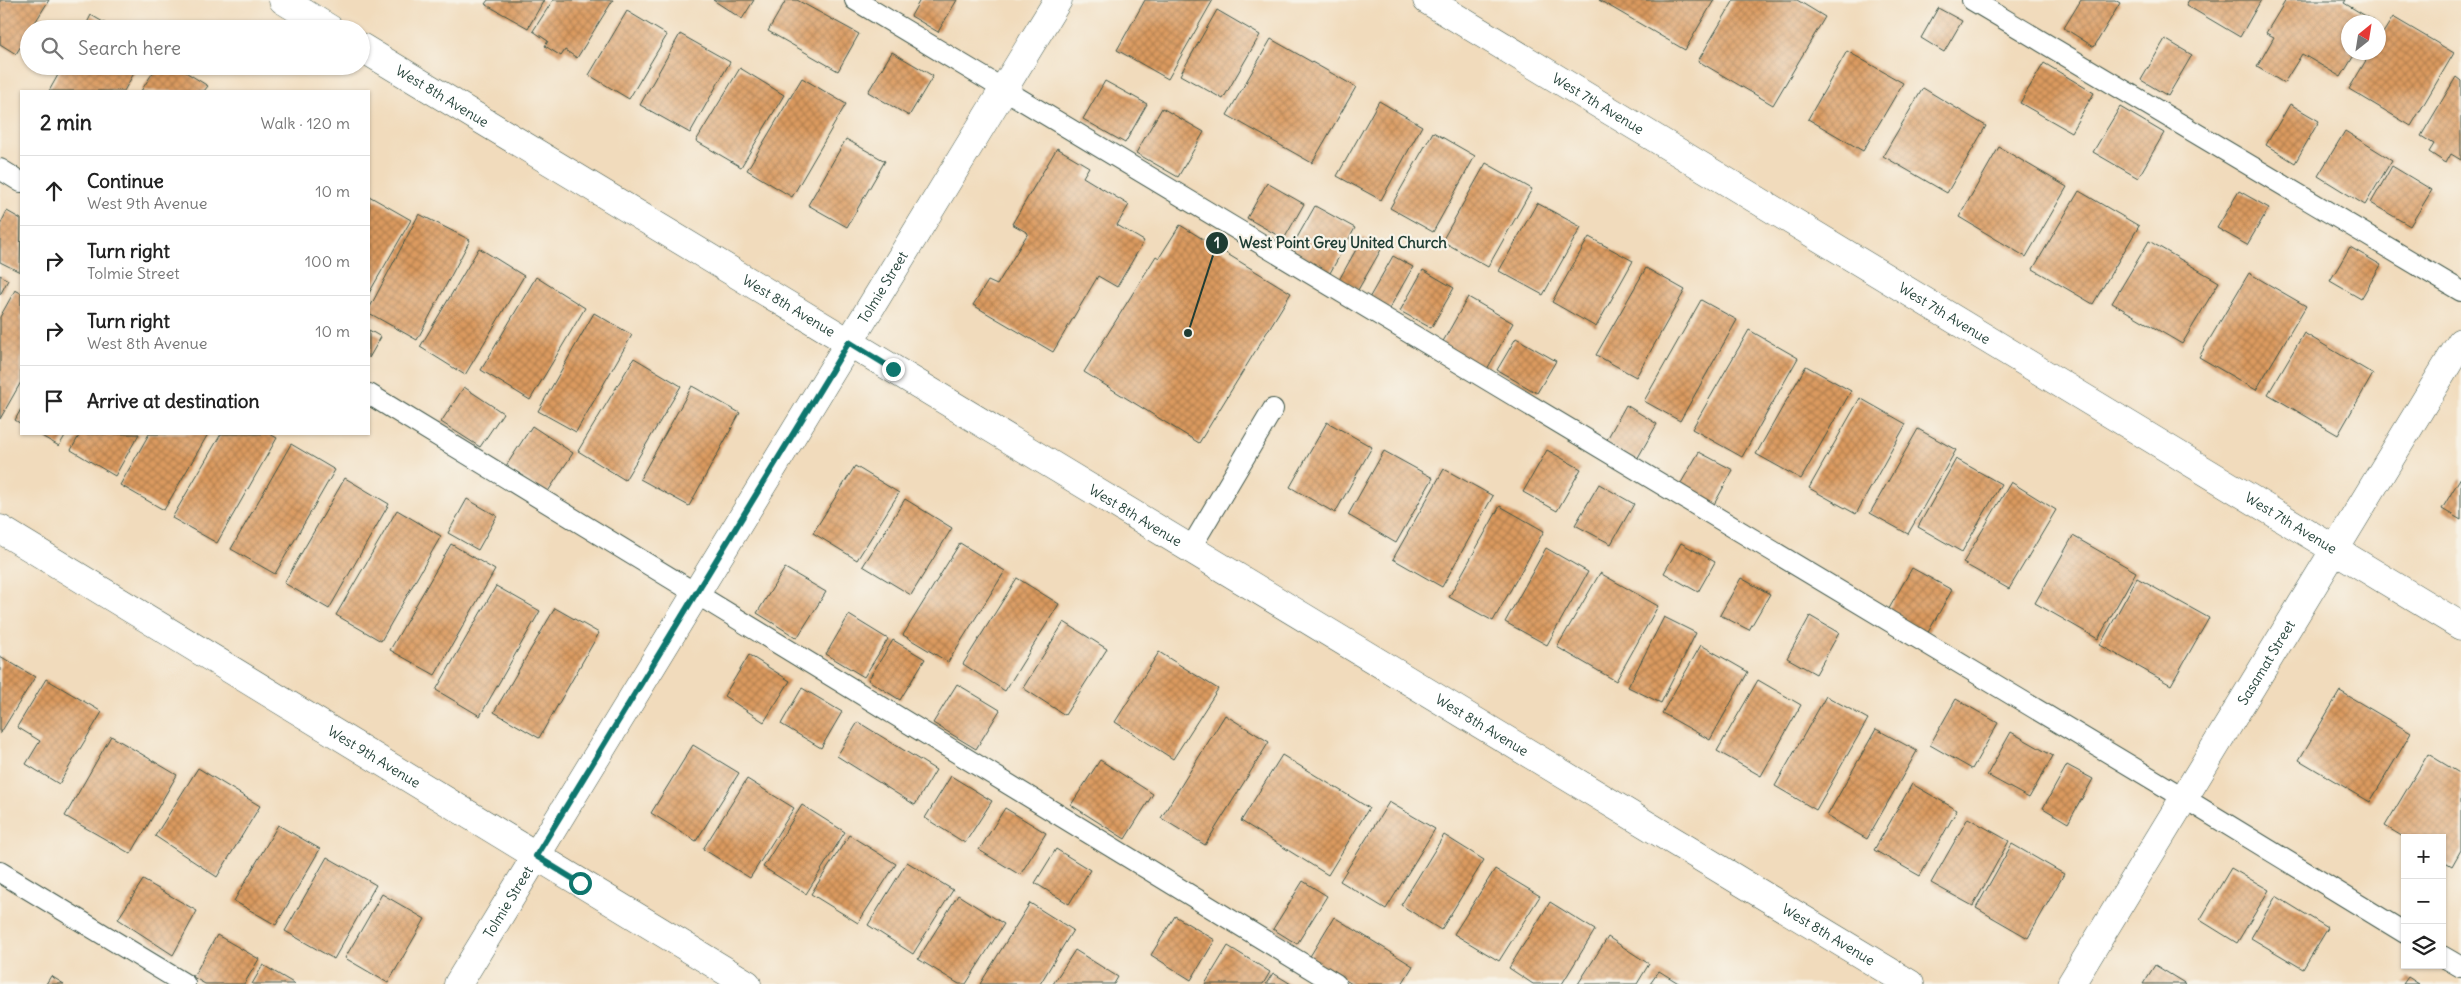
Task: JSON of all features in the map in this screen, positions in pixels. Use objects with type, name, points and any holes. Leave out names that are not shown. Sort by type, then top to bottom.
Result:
[{"type":"street","points":[[283,0],[315,20]]},
{"type":"street","name":"Tolmie Street","points":[[458,984],[1058,0]]},
{"type":"street","name":"West 7th Avenue","points":[[1427,0],[2461,626]]},
{"type":"street","name":"West 8th Avenue","points":[[370,53],[1910,984]]},
{"type":"street","name":"Sasamat Street","points":[[2071,984],[2461,342]]},
{"type":"street","name":"West 9th Avenue","points":[[0,529],[747,984]]},
{"type":"lane","points":[[855,0],[2184,798],[2401,931]]},
{"type":"lane","points":[[1972,0],[2461,292]]},
{"type":"lane","points":[[0,169],[20,181]]},
{"type":"lane","points":[[370,395],[1336,984]]},
{"type":"lane","points":[[1190,548],[1273,409]]},
{"type":"lane","points":[[0,872],[185,984]]},
{"type":"lane","points":[[2446,958],[2461,967]]},
{"type":"building","points":[[0,0],[49,0],[37,20],[20,20],[20,48],[16,54],[0,44]]},
{"type":"building","points":[[488,0],[544,0],[528,28],[485,4]]},
{"type":"building","points":[[553,0],[613,0],[577,58],[565,50],[561,56],[545,46],[548,41],[533,31]]},
{"type":"building","points":[[713,0],[754,0],[742,19]]},
{"type":"building","points":[[786,0],[797,0],[859,34],[838,71],[768,31]]},
{"type":"building","points":[[920,0],[957,0],[938,32],[911,16]]},
{"type":"building","points":[[1145,0],[1213,0],[1168,79],[1117,50]]},
{"type":"building","points":[[1599,0],[1714,0],[1685,50]]},
{"type":"building","points":[[1734,0],[1797,0],[1825,17],[1773,105],[1698,61]]},
{"type":"building","points":[[2081,0],[2115,0],[2120,3],[2094,47],[2064,28]]},
{"type":"building","points":[[2189,0],[2261,0],[2240,37],[2186,5]]},
{"type":"building","points":[[2286,0],[2346,0],[2344,3],[2364,15],[2341,15],[2341,60],[2351,60],[2341,77],[2302,54],[2284,83],[2257,67],[2274,37],[2266,33]]},
{"type":"building","points":[[1938,8],[1962,21],[1944,52],[1921,38]]},
{"type":"building","points":[[1217,10],[1260,35],[1223,99],[1180,75]]},
{"type":"building","points":[[627,11],[667,35],[629,99],[589,75]]},
{"type":"building","points":[[91,15],[100,20],[88,20]]},
{"type":"building","points":[[2393,17],[2454,53],[2411,126],[2349,89],[2366,60],[2386,60],[2386,28]]},
{"type":"building","points":[[680,34],[730,62],[690,133],[640,105]]},
{"type":"building","points":[[1271,39],[1356,87],[1312,163],[1227,115]]},
{"type":"building","points":[[2165,39],[2192,55],[2168,96],[2141,80]]},
{"type":"building","points":[[1847,51],[1903,83],[1863,151],[1808,119]]},
{"type":"building","points":[[892,52],[933,76],[909,116],[868,92]]},
{"type":"building","points":[[2044,63],[2094,93],[2071,132],[2020,103]]},
{"type":"building","points":[[740,68],[784,95],[741,167],[696,141]]},
{"type":"building","points":[[58,75],[133,75],[125,90],[50,90]]},
{"type":"building","points":[[151,75],[190,75],[208,86],[205,90],[142,90]]},
{"type":"building","points":[[2456,77],[2461,81],[2461,160],[2451,154],[2446,163],[2429,152],[2434,144],[2421,136]]},
{"type":"building","points":[[802,78],[846,104],[792,197],[747,170]]},
{"type":"building","points":[[1105,81],[1147,104],[1125,143],[1083,119]]},
{"type":"building","points":[[1923,88],[1986,126],[1947,193],[1883,156]]},
{"type":"building","points":[[1379,101],[1422,126],[1381,200],[1337,176]]},
{"type":"building","points":[[2290,104],[2319,121],[2295,163],[2266,145]]},
{"type":"building","points":[[2120,107],[2164,133],[2138,178],[2093,152]]},
{"type":"building","points":[[1162,108],[1204,132],[1178,177],[1136,153]]},
{"type":"building","points":[[2345,131],[2392,160],[2365,205],[2318,176]]},
{"type":"building","points":[[1433,132],[1475,156],[1433,232],[1390,208]]},
{"type":"building","points":[[846,139],[885,161],[847,227],[808,205]]},
{"type":"building","points":[[1999,147],[2067,187],[2026,257],[1959,217]]},
{"type":"building","points":[[1057,148],[1089,167],[1083,177],[1129,205],[1117,225],[1144,241],[1117,287],[1098,276],[1053,352],[973,305],[988,281],[997,285],[1028,233],[1012,224]]},
{"type":"building","points":[[1486,163],[1532,189],[1488,267],[1442,241]]},
{"type":"building","points":[[2392,166],[2432,190],[2410,226],[2371,203]]},
{"type":"building","points":[[1267,183],[1304,204],[1284,239],[1247,218]]},
{"type":"building","points":[[2079,191],[2139,226],[2093,304],[2033,269]]},
{"type":"building","points":[[2239,191],[2269,208],[2247,245],[2217,228]]},
{"type":"building","points":[[370,197],[411,220],[370,291]]},
{"type":"building","points":[[1537,203],[1581,227],[1543,295],[1499,271]]},
{"type":"building","points":[[1315,206],[1355,228],[1330,273],[1290,250]]},
{"type":"building","points":[[7,211],[20,218],[20,272],[0,262],[0,225]]},
{"type":"building","points":[[419,214],[470,240],[417,340],[370,314],[370,307]]},
{"type":"building","points":[[1180,225],[1291,293],[1199,443],[1084,372],[1156,256],[1159,258]]},
{"type":"building","points":[[1363,237],[1382,248],[1358,290],[1339,280]]},
{"type":"building","points":[[1589,237],[1633,261],[1596,327],[1552,302]]},
{"type":"building","points":[[2149,241],[2219,282],[2182,344],[2112,303]]},
{"type":"building","points":[[2350,247],[2381,265],[2361,299],[2330,281]]},
{"type":"building","points":[[479,248],[524,276],[465,375],[420,347]]},
{"type":"building","points":[[1393,256],[1413,267],[1388,311],[1368,300]]},
{"type":"building","points":[[1646,268],[1685,290],[1636,377],[1596,355]]},
{"type":"building","points":[[1423,270],[1454,288],[1431,328],[1400,311]]},
{"type":"building","points":[[2249,273],[2306,306],[2256,390],[2199,357]]},
{"type":"building","points":[[0,275],[8,280],[0,295]]},
{"type":"building","points":[[536,277],[585,308],[530,400],[481,370]]},
{"type":"building","points":[[15,290],[20,292],[20,384],[0,419],[0,317]]},
{"type":"building","points":[[1468,297],[1513,323],[1486,371],[1441,345]]},
{"type":"building","points":[[1701,300],[1737,320],[1680,421],[1644,401]]},
{"type":"building","points":[[594,313],[632,335],[576,432],[538,411]]},
{"type":"building","points":[[1749,330],[1798,358],[1742,457],[1692,429]]},
{"type":"building","points":[[370,331],[381,337],[370,356]]},
{"type":"building","points":[[2304,333],[2373,374],[2338,435],[2268,394]]},
{"type":"building","points":[[1516,338],[1556,361],[1537,393],[1497,370]]},
{"type":"building","points":[[634,358],[681,386],[625,480],[578,451]]},
{"type":"building","points":[[1806,366],[1851,391],[1801,479],[1756,454]]},
{"type":"building","points":[[692,386],[740,413],[689,506],[640,479]]},
{"type":"building","points":[[464,387],[503,413],[480,447],[441,422]]},
{"type":"building","points":[[1860,398],[1906,424],[1856,514],[1809,488]]},
{"type":"building","points":[[1626,405],[1657,424],[1636,461],[1605,443]]},
{"type":"building","points":[[20,411],[20,423],[15,420]]},
{"type":"building","points":[[1327,422],[1372,447],[1335,513],[1290,487]]},
{"type":"building","points":[[532,426],[573,453],[547,493],[506,466]]},
{"type":"building","points":[[1918,429],[1956,450],[1908,534],[1870,513]]},
{"type":"building","points":[[40,435],[65,435],[59,446]]},
{"type":"building","points":[[79,435],[138,435],[115,476],[71,450]]},
{"type":"building","points":[[148,435],[207,435],[164,510],[120,485]]},
{"type":"building","points":[[220,435],[272,435],[277,438],[217,543],[172,518]]},
{"type":"building","points":[[291,444],[335,470],[275,574],[231,549]]},
{"type":"building","points":[[1547,450],[1581,469],[1557,511],[1523,492]]},
{"type":"building","points":[[1384,451],[1433,478],[1396,543],[1348,515]]},
{"type":"building","points":[[1699,452],[1733,470],[1712,508],[1678,488]]},
{"type":"building","points":[[1956,459],[2001,484],[1962,552],[1918,527]]},
{"type":"building","points":[[855,466],[899,493],[857,560],[813,533]]},
{"type":"building","points":[[1444,469],[1493,496],[1442,587],[1393,559]]},
{"type":"building","points":[[2461,477],[2461,520],[2442,509]]},
{"type":"building","points":[[345,478],[389,504],[329,609],[284,583]]},
{"type":"building","points":[[2011,482],[2056,510],[2009,589],[1963,563]]},
{"type":"building","points":[[1599,484],[1634,504],[1611,544],[1575,525]]},
{"type":"building","points":[[467,499],[497,516],[478,550],[448,533]]},
{"type":"building","points":[[905,499],[952,528],[911,595],[863,566]]},
{"type":"building","points":[[1500,506],[1544,531],[1493,621],[1449,597]]},
{"type":"building","points":[[397,510],[441,536],[381,641],[336,615]]},
{"type":"building","points":[[2073,536],[2136,572],[2098,639],[2035,603]]},
{"type":"building","points":[[960,543],[1005,571],[948,662],[903,635]]},
{"type":"building","points":[[1681,543],[1715,562],[1698,592],[1664,573]]},
{"type":"building","points":[[451,544],[495,570],[435,675],[390,650]]},
{"type":"building","points":[[1546,548],[1588,572],[1547,645],[1505,622]]},
{"type":"building","points":[[785,568],[826,592],[797,638],[757,613]]},
{"type":"building","points":[[1912,568],[1952,590],[1926,636],[1886,614]]},
{"type":"building","points":[[1600,573],[1658,606],[1616,681],[1557,647]]},
{"type":"building","points":[[1017,578],[1059,604],[1005,691],[963,664]]},
{"type":"building","points":[[1741,578],[1770,594],[1749,630],[1720,615]]},
{"type":"building","points":[[2137,578],[2209,618],[2171,685],[2100,645]]},
{"type":"building","points":[[496,586],[540,611],[480,716],[436,690]]},
{"type":"building","points":[[555,608],[599,633],[539,738],[494,712]]},
{"type":"building","points":[[849,615],[888,639],[864,677],[826,654]]},
{"type":"building","points":[[1810,616],[1839,633],[1816,674],[1787,658]]},
{"type":"building","points":[[1664,617],[1696,633],[1661,703],[1628,687]]},
{"type":"building","points":[[1064,622],[1107,649],[1065,715],[1023,688]]},
{"type":"building","points":[[893,640],[925,659],[900,700],[868,680]]},
{"type":"building","points":[[1701,645],[1748,672],[1710,740],[1662,713]]},
{"type":"building","points":[[1159,652],[1218,689],[1173,759],[1115,722]]},
{"type":"building","points":[[749,655],[790,681],[764,722],[724,696]]},
{"type":"building","points":[[0,656],[35,677],[0,734]]},
{"type":"building","points":[[46,679],[102,712],[59,784],[26,764],[40,741],[17,727]]},
{"type":"building","points":[[1758,680],[1801,705],[1761,776],[1717,751]]},
{"type":"building","points":[[957,684],[1000,710],[976,749],[933,723]]},
{"type":"building","points":[[802,688],[842,712],[821,748],[781,724]]},
{"type":"building","points":[[2340,691],[2411,733],[2370,802],[2299,760]]},
{"type":"building","points":[[1826,696],[1868,719],[1816,810],[1775,786]]},
{"type":"building","points":[[1956,699],[1998,723],[1972,769],[1930,745]]},
{"type":"building","points":[[1225,715],[1269,742],[1205,845],[1161,818]]},
{"type":"building","points":[[858,722],[936,770],[915,805],[837,756]]},
{"type":"building","points":[[1876,729],[1917,751],[1867,839],[1827,816]]},
{"type":"building","points":[[2011,732],[2053,756],[2029,798],[1987,775]]},
{"type":"building","points":[[111,736],[177,775],[131,854],[65,816]]},
{"type":"building","points":[[693,745],[739,773],[696,841],[651,813]]},
{"type":"building","points":[[2428,754],[2461,774],[2461,850],[2452,866],[2446,862],[2446,834],[2401,834],[2401,836],[2385,826]]},
{"type":"building","points":[[1282,755],[1369,808],[1328,875],[1241,821]]},
{"type":"building","points":[[1100,760],[1153,794],[1125,839],[1071,805]]},
{"type":"building","points":[[2067,765],[2093,779],[2068,823],[2043,808]]},
{"type":"building","points":[[198,768],[260,806],[217,877],[155,836]]},
{"type":"building","points":[[951,776],[992,801],[965,843],[925,818]]},
{"type":"building","points":[[747,779],[794,808],[750,878],[703,849]]},
{"type":"building","points":[[1912,784],[1957,810],[1920,876],[1874,850]]},
{"type":"building","points":[[1389,802],[1435,829],[1386,909],[1340,881]]},
{"type":"building","points":[[802,805],[845,832],[806,894],[763,867]]},
{"type":"building","points":[[1005,808],[1046,833],[1020,875],[979,850]]},
{"type":"building","points":[[1968,818],[2009,841],[1973,906],[1931,883]]},
{"type":"building","points":[[278,825],[320,849],[276,925],[234,901]]},
{"type":"building","points":[[849,835],[896,864],[858,923],[811,894]]},
{"type":"building","points":[[1444,835],[1484,860],[1441,930],[1401,905]]},
{"type":"building","points":[[2012,844],[2064,874],[2028,938],[1976,908]]},
{"type":"building","points":[[1056,849],[1090,870],[1069,904],[1035,883]]},
{"type":"building","points":[[327,857],[376,885],[334,959],[285,931]]},
{"type":"building","points":[[907,862],[953,890],[913,954],[868,925]]},
{"type":"building","points":[[2231,868],[2269,890],[2237,943],[2200,920]]},
{"type":"building","points":[[1495,869],[1540,896],[1499,961],[1454,934]]},
{"type":"building","points":[[143,880],[197,911],[173,955],[118,919]]},
{"type":"building","points":[[1303,881],[1327,896],[1297,944],[1273,929]]},
{"type":"building","points":[[382,894],[425,919],[388,983],[345,958]]},
{"type":"building","points":[[958,895],[1004,924],[966,984],[959,984],[918,959]]},
{"type":"building","points":[[2276,896],[2328,928],[2303,969],[2251,938]]},
{"type":"building","points":[[1550,902],[1595,930],[1562,984],[1533,984],[1509,968]]},
{"type":"building","points":[[1030,903],[1073,930],[1040,984],[980,984]]},
{"type":"building","points":[[1175,916],[1215,940],[1191,980],[1151,955]]},
{"type":"building","points":[[1334,917],[1413,966],[1402,984],[1352,984],[1309,958]]},
{"type":"building","points":[[217,935],[259,959],[244,984],[205,984],[193,977]]},
{"type":"building","points":[[1608,937],[1649,964],[1637,984],[1578,984]]},
{"type":"building","points":[[1228,946],[1270,972],[1263,984],[1205,984]]},
{"type":"building","points":[[1075,950],[1118,977],[1114,984],[1053,984]]},
{"type":"building","points":[[263,965],[295,984],[252,984]]},
{"type":"building","points":[[2155,965],[2186,984],[2143,984]]},
{"type":"building","points":[[1659,971],[1680,984],[1650,984]]},
{"type":"building","points":[[1273,973],[1291,984],[1266,984]]},
{"type":"building","points":[[51,976],[64,984],[46,984]]},
{"type":"building","points":[[2408,977],[2419,984],[2403,984]]},
{"type":"place","name":"West Point Grey United Church","points":[[1188,333]]},
{"type":"route","points":[[580,883],[536,856],[849,342],[893,369]]}]
